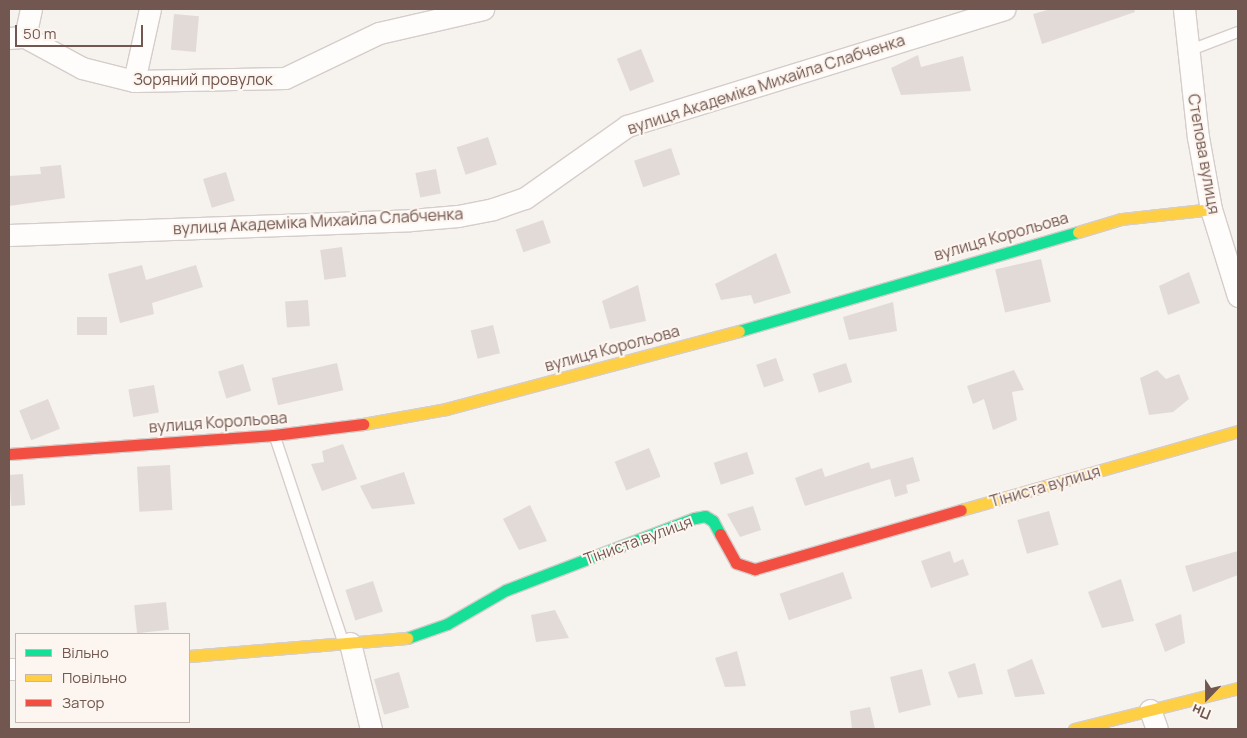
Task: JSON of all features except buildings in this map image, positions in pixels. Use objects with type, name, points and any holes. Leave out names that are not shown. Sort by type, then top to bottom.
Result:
[{"type":"street","points":[[17,38],[31,9]]},
{"type":"street","points":[[134,81],[150,9]]},
{"type":"street","name":"Зоряний провулок","points":[[17,38],[82,68],[134,81],[285,78],[379,33],[483,9]]},
{"type":"street","name":"вулиця Академіка Михайла Слабченка","points":[[9,235],[412,220],[458,216],[493,209],[524,198],[627,126],[1004,9]]},
{"type":"street","name":"Степова вулиця","points":[[1184,9],[1198,137],[1211,209],[1238,296]]},
{"type":"street","name":"вулиця Корольова","points":[[9,454],[274,435],[376,423],[446,410],[714,338],[1121,219],[1211,209]]},
{"type":"street","name":"Тіниста вулиця","points":[[190,656],[406,638],[447,624],[506,590],[695,518],[705,516],[713,521],[736,563],[756,568],[1238,431]]},
{"type":"street","points":[[347,644],[371,729]]},
{"type":"street","points":[[1074,729],[1154,720],[1238,688]]},
{"type":"lane","points":[[1188,51],[1238,32]]},
{"type":"lane","points":[[274,435],[347,644]]},
{"type":"traffic: fast","points":[[739,331],[1078,232]]},
{"type":"traffic: fast","points":[[407,638],[447,624],[506,590],[695,518],[705,516],[713,521],[720,534]]},
{"type":"traffic: slow","points":[[1078,232],[1121,219],[1211,209]]},
{"type":"traffic: slow","points":[[363,424],[446,409],[739,331]]},
{"type":"traffic: slow","points":[[961,510],[1238,431]]},
{"type":"traffic: slow","points":[[190,656],[407,638]]},
{"type":"traffic: slow","points":[[1074,729],[1238,688]]},
{"type":"traffic: jam","points":[[9,454],[274,435],[363,424]]},
{"type":"traffic: jam","points":[[720,534],[736,563],[755,569],[961,510]]}]
